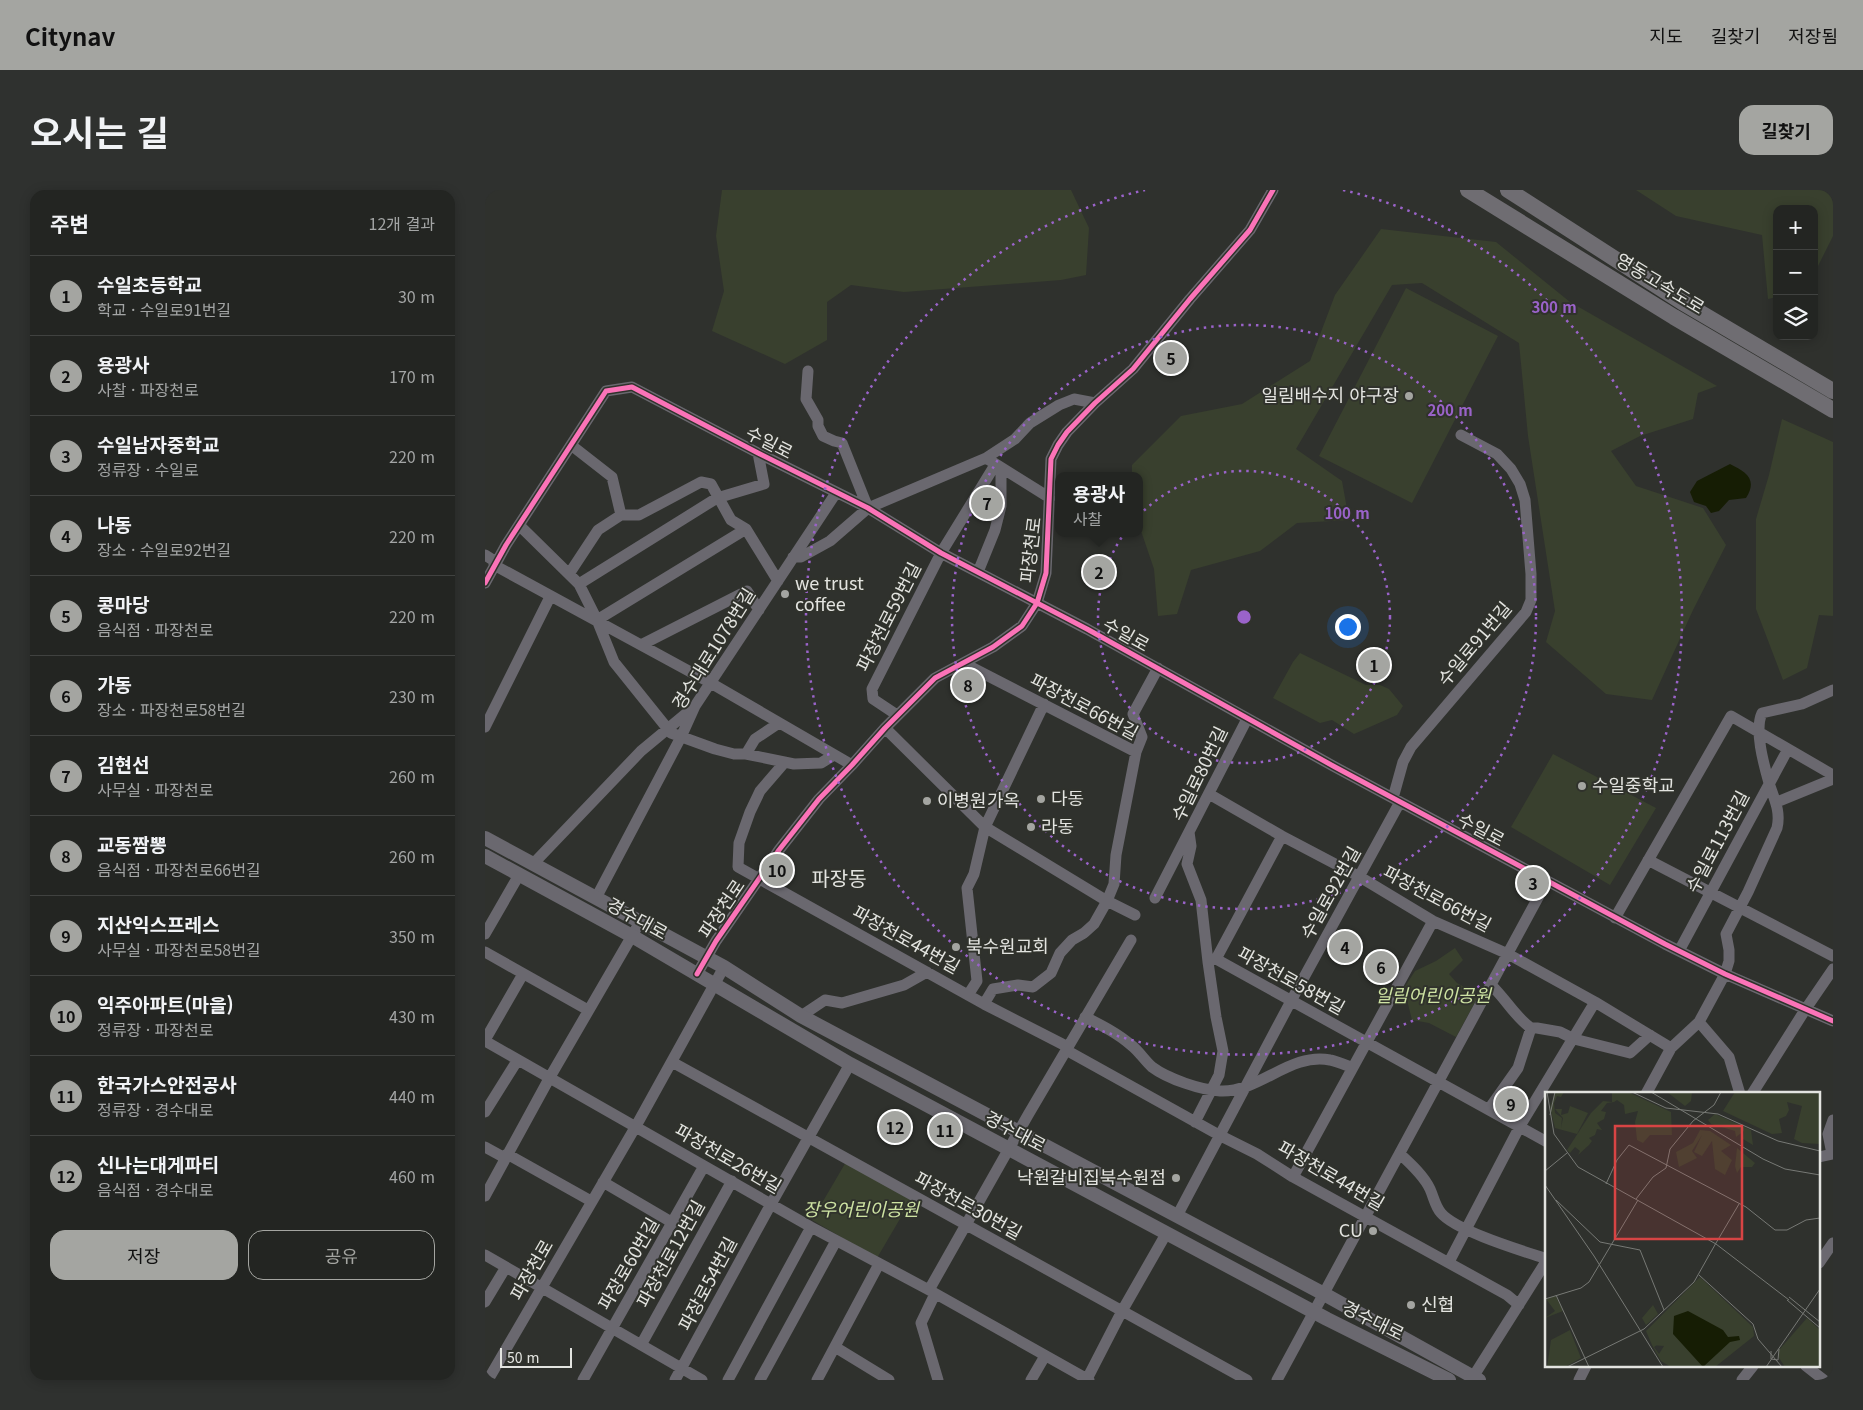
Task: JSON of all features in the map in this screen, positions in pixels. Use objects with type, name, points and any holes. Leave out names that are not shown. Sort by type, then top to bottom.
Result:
[{"type":"highway","name":"영동고속도로","points":[[1468,190],[1674,317],[1833,410]]},
{"type":"highway","name":"영동고속도로","points":[[1508,190],[1682,302],[1833,391]]},
{"type":"main road","name":"경수대로","points":[[485,838],[724,967],[801,1016],[1177,1216],[1449,1380]]},
{"type":"main road","name":"경수대로","points":[[487,861],[519,875],[631,936],[850,1064],[1167,1234],[1320,1302],[1476,1378]]},
{"type":"street","name":"파장천로","points":[[697,974],[716,941],[779,850],[819,799],[897,715],[935,678],[993,647],[1022,626],[1037,603],[1046,573],[1051,459],[1057,445],[1095,403],[1133,370],[1189,299],[1250,230],[1273,190]]},
{"type":"street","points":[[808,371],[806,399],[818,420],[818,426],[823,436],[842,442],[869,508]]},
{"type":"street","name":"수일로","points":[[485,583],[519,525],[606,391],[632,387],[836,493],[869,508],[941,552],[1615,918],[1725,974],[1833,1022]]},
{"type":"street","points":[[941,552],[994,464],[1030,423],[1059,405],[1074,399],[1095,403]]},
{"type":"street","name":"수일로91번길","points":[[1396,800],[1403,762],[1411,747],[1526,612],[1531,600],[1531,574],[1525,510],[1520,484],[1511,469],[1497,454],[1461,435]]},
{"type":"street","points":[[569,574],[598,530],[621,515],[612,477],[571,445]]},
{"type":"street","points":[[579,584],[717,498],[764,484],[758,453]]},
{"type":"street","points":[[793,557],[801,557],[829,540],[869,508],[994,464]]},
{"type":"street","points":[[994,464],[1050,498]]},
{"type":"street","points":[[979,572],[995,530],[1001,506],[994,464]]},
{"type":"street","name":"경수대로1078번길","points":[[621,515],[639,516],[701,482],[711,484],[717,498],[731,520],[746,529],[778,581]]},
{"type":"street","name":"경수대로1078번길","points":[[596,898],[709,682],[836,493]]},
{"type":"street","points":[[519,525],[579,584],[597,620],[614,662],[667,728],[681,737]]},
{"type":"street","points":[[597,620],[746,529]]},
{"type":"street","name":"파장천로59번길","points":[[897,715],[873,699],[872,689],[941,552]]},
{"type":"street","points":[[485,555],[495,564],[550,597],[597,620],[709,682],[852,765]]},
{"type":"street","points":[[641,645],[747,591],[759,610]]},
{"type":"street","points":[[485,727],[550,597]]},
{"type":"street","name":"파장천로66번길","points":[[963,663],[1136,752],[1116,855],[1114,884],[1107,902]]},
{"type":"street","name":"수일로","points":[[1136,752],[1142,737],[1133,714],[1157,668]]},
{"type":"street","points":[[1647,1092],[1671,1048],[1699,1022],[1725,974],[1729,961],[1726,934],[1777,828],[1779,819],[1777,802],[1769,783],[1758,732],[1762,713],[1802,704],[1833,690]]},
{"type":"street","points":[[968,995],[977,981],[967,888],[974,874],[985,828],[1044,704]]},
{"type":"street","points":[[533,864],[613,779],[667,728],[695,706]]},
{"type":"street","points":[[1615,918],[1731,716],[1833,775]]},
{"type":"street","name":"수일로80번길","points":[[1210,1090],[1219,1075],[1223,1051],[1216,1018],[1201,900],[1187,864],[1191,846],[1189,832],[1247,719]]},
{"type":"street","points":[[746,754],[755,739],[779,723]]},
{"type":"street","points":[[885,728],[985,828],[1107,902],[1135,915]]},
{"type":"street","name":"경수대로1078번길","points":[[681,737],[734,754],[746,754],[794,764],[821,763],[833,754]]},
{"type":"street","name":"수일로113번길","points":[[1679,951],[1788,749]]},
{"type":"street","name":"파장천로","points":[[759,878],[738,867],[739,844],[747,819],[760,792],[785,762]]},
{"type":"street","points":[[1777,802],[1833,779]]},
{"type":"street","name":"파장천로66번길","points":[[1209,794],[1433,921],[1508,954],[1595,1002],[1671,1048]]},
{"type":"street","name":"수일로92번길","points":[[1177,1216],[1291,1001],[1360,878],[1396,800]]},
{"type":"street","points":[[1155,898],[1189,832]]},
{"type":"street","name":"파장천로58번길","points":[[1282,836],[1216,959],[1545,1141]]},
{"type":"street","points":[[1648,860],[1833,956]]},
{"type":"street","points":[[485,934],[519,875]]},
{"type":"street","name":"파장천로44번길","points":[[759,878],[984,1004],[1067,1048],[1195,1122],[1257,1154],[1293,1177],[1449,1262],[1507,1295],[1519,1304]]},
{"type":"street","points":[[1277,1380],[1547,881]]},
{"type":"street","points":[[977,981],[993,989],[1018,985],[1033,987],[1051,973],[1060,953],[1072,940],[1094,924],[1107,902]]},
{"type":"street","points":[[1293,1177],[1351,1067],[1433,921]]},
{"type":"street","points":[[485,1196],[549,1077],[640,922]]},
{"type":"street","points":[[938,1380],[921,1323],[932,1292],[965,1224],[1131,940]]},
{"type":"street","points":[[485,952],[588,1010]]},
{"type":"street","name":"파장천로","points":[[488,1380],[636,1126],[724,967]]},
{"type":"street","points":[[1757,1091],[1805,1010],[1833,969]]},
{"type":"street","points":[[801,1016],[825,1000],[842,1003],[904,985],[927,972]]},
{"type":"street","points":[[485,1041],[523,974]]},
{"type":"street","points":[[1491,985],[1502,995],[1521,1022],[1531,1028],[1561,1032],[1574,1039],[1630,1053],[1650,1036]]},
{"type":"street","points":[[984,1004],[993,989]]},
{"type":"street","points":[[1449,1262],[1520,1126],[1595,1002]]},
{"type":"street","points":[[1085,1017],[1107,1028],[1132,1046],[1153,1067],[1174,1079],[1210,1090],[1223,1091],[1247,1087],[1295,1064],[1312,1060],[1329,1059],[1351,1067]]},
{"type":"street","points":[[1699,1022],[1729,1058],[1739,1092]]},
{"type":"street","points":[[1489,1109],[1518,1068],[1531,1028]]},
{"type":"street","name":"파장천로26번길","points":[[485,1041],[811,1227],[932,1292],[1088,1380]]},
{"type":"street","points":[[485,1112],[517,1060]]},
{"type":"street","name":"파장천로30번길","points":[[672,1062],[1247,1380]]},
{"type":"street","name":"파장로54번길","points":[[675,1380],[850,1064]]},
{"type":"street","points":[[1195,1122],[1210,1090]]},
{"type":"street","points":[[1821,1157],[1832,1154],[1828,1134],[1833,1120]]},
{"type":"street","points":[[485,1147],[506,1156],[591,1201]]},
{"type":"street","points":[[1400,1154],[1412,1165],[1429,1187],[1436,1206],[1443,1216],[1465,1229],[1545,1259]]},
{"type":"street","name":"파장로60번길","points":[[583,1380],[704,1166]]},
{"type":"street","name":"파장천로12번길","points":[[641,1345],[733,1181]]},
{"type":"street","points":[[603,1182],[673,1223]]},
{"type":"street","points":[[728,1380],[811,1227]]},
{"type":"street","points":[[1088,1380],[1122,1311],[1167,1234]]},
{"type":"street","points":[[760,1380],[836,1241]]},
{"type":"street","points":[[1821,1260],[1833,1243]]},
{"type":"street","points":[[485,1255],[702,1380]]},
{"type":"street","points":[[1476,1378],[1545,1263]]},
{"type":"street","points":[[817,1380],[879,1264]]},
{"type":"street","points":[[485,1302],[506,1267]]},
{"type":"street","points":[[835,1347],[889,1380]]},
{"type":"street","points":[[1031,1380],[1045,1356]]},
{"type":"street","points":[[1579,1380],[1585,1368]]},
{"type":"street","points":[[1742,1380],[1751,1368]]},
{"type":"street","points":[[1809,1368],[1824,1380]]},
{"type":"green space","points":[[722,190],[1071,190],[1089,228],[1086,275],[1061,280],[904,292],[851,285],[827,302],[827,340],[785,364],[712,331],[724,291],[716,236]]},
{"type":"green space","points":[[1636,190],[1833,190],[1833,236],[1818,266],[1818,205],[1773,205],[1773,298],[1768,299],[1762,235],[1676,216]]},
{"type":"green space","points":[[1381,229],[1496,242],[1570,302],[1717,386],[1698,393],[1693,419],[1640,436],[1611,451],[1636,486],[1703,508],[1726,545],[1693,610],[1652,700],[1606,694],[1546,642],[1555,611],[1528,436],[1519,343],[1422,283],[1392,285],[1296,449],[1342,481],[1349,520],[1297,523],[1260,551],[1191,570],[1177,614],[1158,616],[1154,569],[1143,537],[1143,472],[1132,472],[1132,465],[1181,416],[1242,404],[1310,361],[1335,295]]},
{"type":"green space","name":"일림배수지 야구장","points":[[1406,288],[1498,336],[1412,503],[1319,456]]},
{"type":"green space","points":[[1782,419],[1833,442],[1833,616],[1819,615],[1807,668],[1783,680],[1756,609],[1756,519],[1769,475]]},
{"type":"green space","points":[[1300,653],[1366,685],[1380,685],[1389,689],[1403,706],[1397,715],[1354,734],[1332,720],[1320,723],[1273,698]]},
{"type":"green space","points":[[1553,754],[1656,808],[1610,885],[1511,827]]},
{"type":"green space","name":"일림어린이공원","points":[[1455,948],[1463,960],[1449,974],[1457,983],[1479,995],[1456,1037],[1429,1023],[1412,1020],[1404,988],[1415,971],[1436,961]]},
{"type":"green space","name":"장우어린이공원","points":[[846,1162],[911,1200],[877,1258],[812,1220]]},
{"type":"shaded area","points":[[1730,464],[1749,477],[1751,486],[1746,498],[1729,500],[1719,511],[1711,513],[1706,506],[1694,502],[1690,492],[1697,481]]},
{"type":"cycle path","points":[[697,974],[716,941],[779,850],[819,799],[885,728],[935,678],[993,647],[1022,626],[1037,603],[1046,573],[1051,459],[1058,445],[1067,432],[1095,403],[1133,369],[1250,230],[1273,190]]},
{"type":"cycle path","points":[[485,583],[506,545],[606,391],[632,387],[868,508],[941,553],[1087,629],[1335,767],[1665,944],[1725,974],[1833,1021]]},
{"type":"place","name":"콩마당","points":[[1171,358]]},
{"type":"place","name":"일림배수지 야구장","points":[[1409,396]]},
{"type":"place","name":"김현선","points":[[987,503]]},
{"type":"place","name":"용광사","points":[[1099,572]]},
{"type":"place","name":"we trust coffee","points":[[785,594]]},
{"type":"place","name":"수일초등학교","points":[[1374,665]]},
{"type":"place","name":"교동짬뽕","points":[[968,685]]},
{"type":"place","name":"수일중학교","points":[[1582,786]]},
{"type":"place","name":"다동","points":[[1041,799]]},
{"type":"place","name":"이병원가옥","points":[[927,801]]},
{"type":"place","name":"라동","points":[[1031,827]]},
{"type":"place","name":"익주아파트(마을)","points":[[777,870]]},
{"type":"place","name":"수일남자중학교","points":[[1533,883]]},
{"type":"place","name":"북수원교회","points":[[956,947]]},
{"type":"place","name":"나동","points":[[1345,947]]},
{"type":"place","name":"가동","points":[[1381,967]]},
{"type":"place","name":"지산익스프레스","points":[[1511,1104]]},
{"type":"place","name":"신나는대게파티","points":[[895,1127]]},
{"type":"place","name":"한국가스안전공사","points":[[945,1130]]},
{"type":"place","name":"낙원갈비집북수원점","points":[[1176,1178]]},
{"type":"place","name":"CU","points":[[1373,1231]]},
{"type":"place","name":"신협","points":[[1411,1305]]},
{"type":"district","name":"파장동","points":[[839,879]]}]
